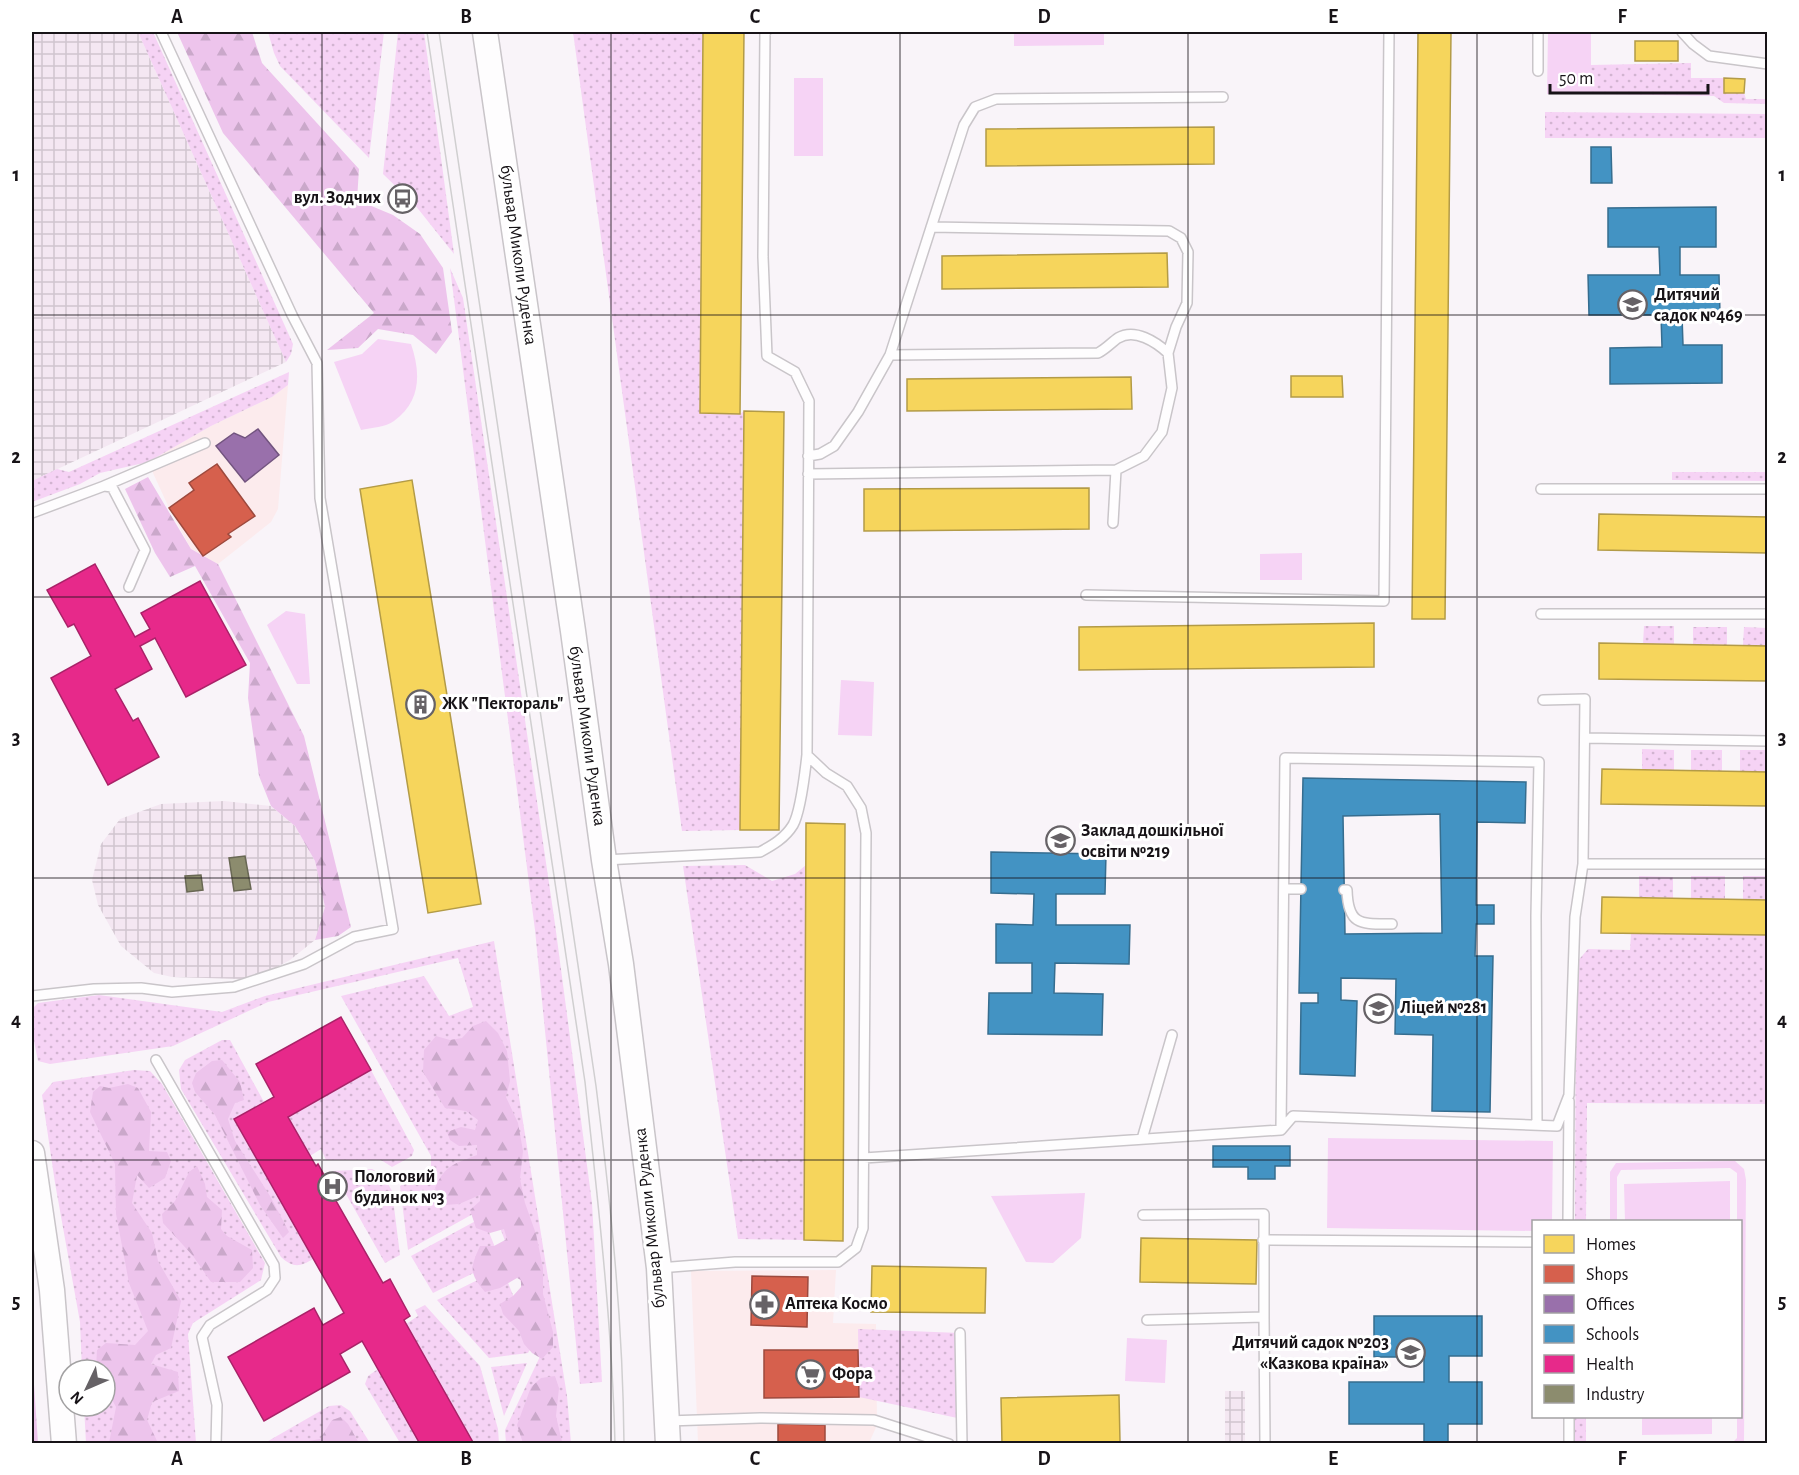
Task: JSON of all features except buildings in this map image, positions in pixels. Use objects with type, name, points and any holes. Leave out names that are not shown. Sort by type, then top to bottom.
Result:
[{"type":"street","name":"бульвар Миколи Руденка","points":[[485,32],[570,608],[604,860],[621,964],[658,1268],[667,1432]]},
{"type":"street","points":[[32,1153],[52,1290],[64,1443]]},
{"type":"lane","points":[[32,996],[94,989],[141,988],[172,992],[234,987],[304,964],[354,937],[393,929],[320,498],[317,363],[287,305],[161,32]]},
{"type":"lane","points":[[604,860],[760,852],[778,842],[794,824],[807,755],[808,401],[795,372],[767,356],[763,257],[766,32]]},
{"type":"lane","points":[[1086,595],[1384,601],[1389,32]]},
{"type":"lane","points":[[1538,32],[1538,71]]},
{"type":"lane","points":[[1682,32],[1709,56],[1767,64]]},
{"type":"lane","points":[[808,456],[820,454],[834,446],[858,412],[890,355],[964,125],[975,107],[996,99],[1223,97]]},
{"type":"lane","points":[[808,474],[1116,470],[1144,456],[1162,432],[1172,388],[1168,353],[1187,303],[1188,252],[1181,238],[1168,231],[931,227]]},
{"type":"lane","points":[[890,355],[1098,353],[1110,347],[1119,337],[1137,336],[1153,340],[1168,353]]},
{"type":"lane","points":[[32,513],[104,486],[205,443]]},
{"type":"lane","points":[[1113,523],[1116,470]]},
{"type":"lane","points":[[104,486],[112,487],[145,550],[129,586]]},
{"type":"lane","points":[[1541,489],[1767,489]]},
{"type":"lane","points":[[1541,614],[1767,614]]},
{"type":"lane","points":[[1543,700],[1585,699],[1583,864],[1575,917],[1569,1095],[1568,1220]]},
{"type":"lane","points":[[1586,738],[1767,741]]},
{"type":"lane","points":[[658,1268],[735,1262],[838,1262],[856,1248],[863,1228],[866,833],[861,808],[847,786],[826,773],[807,755]]},
{"type":"lane","points":[[1281,1130],[1285,758],[1539,762],[1536,916],[1537,1125]]},
{"type":"lane","points":[[1583,864],[1767,864]]},
{"type":"lane","points":[[1284,889],[1301,889]]},
{"type":"lane","points":[[1344,890],[1347,890],[1350,912],[1355,920],[1365,924],[1392,924]]},
{"type":"lane","points":[[1142,1139],[1172,1035]]},
{"type":"lane","points":[[156,1060],[274,1264],[275,1278],[267,1290],[210,1325],[202,1337],[218,1405],[216,1443]]},
{"type":"lane","points":[[864,1158],[1281,1130],[1293,1116],[1557,1126],[1569,1095]]},
{"type":"lane","points":[[1143,1215],[1264,1214],[1265,1443]]},
{"type":"lane","points":[[1263,1240],[1532,1242]]},
{"type":"lane","points":[[1148,1320],[1264,1317]]},
{"type":"lane","points":[[960,1333],[962,1443]]},
{"type":"lane","points":[[667,1432],[760,1418],[874,1420],[949,1443]]},
{"type":"lane","points":[[1569,1418],[1569,1443]]},
{"type":"shaded area","points":[[32,32],[138,32],[286,362],[32,481]]},
{"type":"shaded area","points":[[138,32],[153,32],[293,344],[286,362]]},
{"type":"shaded area","points":[[268,32],[384,32],[369,158],[280,66]]},
{"type":"shaded area","points":[[398,32],[424,32],[454,254],[415,205],[383,174]]},
{"type":"shaded area","points":[[573,32],[703,32],[700,413],[740,414],[744,411],[740,830],[682,831]]},
{"type":"shaded area","points":[[1014,32],[1104,32],[1104,45],[1014,46]]},
{"type":"shaded area","points":[[1548,32],[1591,32],[1591,94],[1547,94]]},
{"type":"shaded area","points":[[1691,63],[1691,78],[1724,78],[1724,93],[1744,93],[1746,99],[1767,99],[1767,104],[1724,103],[1714,96],[1591,94],[1591,65]]},
{"type":"shaded area","points":[[794,78],[823,78],[823,156],[794,156]]},
{"type":"shaded area","points":[[1545,112],[1767,114],[1767,138],[1545,138]]},
{"type":"shaded area","points":[[450,268],[463,298],[555,924],[592,1203],[602,1382],[580,1384],[535,930]]},
{"type":"shaded area","points":[[378,339],[411,344],[416,366],[416,386],[409,405],[394,421],[383,426],[361,430],[334,362],[362,354]]},
{"type":"shaded area","points":[[289,372],[288,385],[272,397],[211,426],[148,462],[100,473],[80,484],[32,502],[32,481],[57,469],[69,472]]},
{"type":"shaded area","points":[[288,385],[278,509],[271,522],[218,564],[191,549],[148,462],[211,426],[272,397]]},
{"type":"shaded area","points":[[1672,472],[1767,472],[1767,481],[1672,480]]},
{"type":"shaded area","points":[[1302,553],[1302,580],[1260,580],[1260,554]]},
{"type":"shaded area","points":[[286,611],[305,614],[310,684],[297,684],[267,625]]},
{"type":"shaded area","points":[[1644,626],[1674,626],[1674,644],[1643,644]]},
{"type":"shaded area","points":[[1693,627],[1727,627],[1727,645],[1693,644]]},
{"type":"shaded area","points":[[1744,627],[1767,628],[1767,646],[1743,645]]},
{"type":"shaded area","points":[[841,680],[874,682],[872,736],[838,735]]},
{"type":"shaded area","points":[[1642,749],[1674,750],[1674,770],[1642,770]]},
{"type":"shaded area","points":[[1691,750],[1722,750],[1722,771],[1691,771]]},
{"type":"shaded area","points":[[1740,750],[1767,750],[1767,772],[1740,771]]},
{"type":"shaded area","points":[[224,801],[271,806],[295,826],[315,861],[325,907],[315,940],[290,960],[264,974],[240,979],[172,977],[154,973],[121,946],[98,905],[92,880],[101,844],[120,819],[161,804]]},
{"type":"shaded area","points":[[745,865],[772,881],[795,874],[806,865],[804,1240],[738,1239],[683,866]]},
{"type":"shaded area","points":[[1639,876],[1673,877],[1673,898],[1639,897]]},
{"type":"shaded area","points":[[1691,876],[1725,876],[1725,899],[1691,898]]},
{"type":"shaded area","points":[[1743,876],[1767,876],[1767,900],[1743,899]]},
{"type":"shaded area","points":[[1631,933],[1767,935],[1767,1104],[1587,1103],[1586,1220],[1575,1220],[1576,963],[1588,949],[1630,950]]},
{"type":"shaded area","points":[[494,941],[567,1396],[571,1443],[506,1443],[505,1430],[545,1346],[491,1204],[408,1250],[400,1186],[431,1166],[431,1156],[341,996],[424,976],[449,1016],[473,1007],[458,958],[268,1002],[173,1046],[50,1064],[38,1061],[32,1031],[32,1009],[38,1003],[99,995],[222,1012],[265,996]]},
{"type":"shaded area","points":[[222,1040],[230,1040],[264,1102],[234,1120],[313,1259],[304,1264],[293,1265],[281,1257],[181,1089],[179,1070],[185,1060]]},
{"type":"shaded area","points":[[134,1070],[150,1071],[162,1084],[265,1263],[261,1280],[193,1323],[188,1334],[196,1443],[86,1443],[85,1418],[117,1418],[117,1358],[82,1358],[80,1322],[42,1095],[53,1082]]},
{"type":"shaded area","points":[[371,1070],[414,1150],[412,1156],[392,1167],[381,1160],[326,1160],[321,1149],[310,1156],[288,1117]]},
{"type":"shaded area","points":[[1328,1138],[1553,1141],[1552,1220],[1532,1220],[1532,1231],[1327,1228]]},
{"type":"shaded area","points":[[1735,1161],[1744,1169],[1746,1180],[1744,1441],[1742,1444],[1732,1443],[1737,1438],[1737,1418],[1742,1418],[1742,1220],[1737,1220],[1737,1173],[1730,1168],[1621,1170],[1617,1177],[1617,1220],[1610,1220],[1610,1172],[1616,1163]]},
{"type":"shaded area","points":[[372,1169],[383,1175],[392,1191],[400,1255],[385,1263],[333,1171]]},
{"type":"shaded area","points":[[1730,1181],[1730,1220],[1625,1220],[1624,1184]]},
{"type":"shaded area","points":[[1085,1193],[1081,1238],[1053,1263],[1026,1262],[991,1196]]},
{"type":"shaded area","points":[[483,1217],[500,1260],[433,1293],[411,1256]]},
{"type":"shaded area","points":[[502,1268],[533,1344],[528,1353],[489,1358],[437,1300]]},
{"type":"shaded area","points":[[836,1270],[833,1323],[876,1324],[877,1425],[869,1443],[698,1443],[691,1271]]},
{"type":"shaded area","points":[[425,1305],[480,1366],[498,1429],[499,1443],[474,1443],[406,1324],[418,1316],[415,1310]]},
{"type":"shaded area","points":[[858,1329],[960,1333],[962,1419],[859,1397]]},
{"type":"shaded area","points":[[1127,1338],[1167,1340],[1165,1383],[1125,1381]]},
{"type":"shaded area","points":[[527,1363],[504,1416],[491,1367]]},
{"type":"shaded area","points":[[378,1369],[420,1443],[400,1443],[365,1384],[368,1376]]},
{"type":"shaded area","points":[[1225,1391],[1245,1391],[1245,1443],[1225,1443]]},
{"type":"shaded area","points":[[341,1405],[350,1411],[370,1443],[263,1444],[329,1406]]},
{"type":"shaded area","points":[[1575,1418],[1586,1418],[1586,1443],[1575,1443]]},
{"type":"shaded area","points":[[1642,1418],[1712,1418],[1712,1434],[1642,1435]]},
{"type":"green space","points":[[177,32],[252,32],[262,63],[359,169],[357,200],[393,215],[420,234],[443,268],[452,332],[436,354],[413,335],[378,329],[358,348],[327,350],[374,313],[223,133]]},
{"type":"green space","points":[[148,477],[191,549],[218,564],[304,736],[351,927],[338,936],[315,940],[325,907],[315,861],[295,826],[271,806],[259,776],[248,698],[250,663],[195,566],[170,577],[155,553],[125,489]]},
{"type":"green space","points":[[486,1021],[498,1033],[507,1051],[510,1081],[506,1097],[518,1123],[523,1151],[520,1179],[543,1268],[543,1294],[553,1332],[553,1347],[542,1359],[524,1344],[519,1331],[503,1314],[500,1304],[513,1296],[521,1287],[521,1280],[517,1278],[500,1288],[485,1292],[474,1275],[474,1260],[480,1246],[494,1246],[507,1239],[504,1229],[490,1233],[476,1228],[470,1210],[480,1201],[480,1195],[459,1204],[444,1205],[435,1188],[451,1166],[477,1155],[477,1145],[459,1146],[450,1140],[447,1132],[461,1127],[475,1130],[478,1120],[466,1111],[445,1108],[423,1072],[424,1050],[436,1036],[450,1040],[462,1038],[473,1026]]},
{"type":"green space","points":[[222,1060],[240,1082],[244,1100],[235,1103],[228,1119],[235,1141],[270,1196],[289,1232],[283,1238],[260,1205],[215,1115],[195,1092],[192,1083],[196,1073],[212,1061]]},
{"type":"green space","points":[[128,1084],[138,1088],[151,1112],[149,1151],[167,1152],[171,1161],[165,1178],[149,1188],[137,1175],[132,1203],[152,1233],[158,1261],[181,1301],[171,1348],[156,1355],[151,1364],[178,1372],[179,1391],[152,1402],[147,1420],[158,1443],[109,1443],[114,1418],[117,1418],[117,1358],[97,1358],[97,1350],[106,1343],[135,1345],[148,1331],[129,1283],[116,1214],[115,1164],[90,1112],[93,1092],[100,1086],[109,1088]]},
{"type":"green space","points":[[197,1166],[205,1184],[207,1197],[222,1210],[221,1229],[227,1236],[252,1250],[253,1268],[240,1282],[211,1282],[193,1256],[163,1223],[162,1214],[175,1201],[189,1172]]},
{"type":"green space","points":[[32,1355],[38,1443],[32,1443]]},
{"type":"green space","points":[[555,1376],[559,1388],[556,1416],[562,1442],[523,1443],[517,1425],[531,1387],[541,1378]]},
{"type":"green space","points":[[341,1417],[359,1443],[297,1443],[320,1439],[332,1420]]},
{"type":"tram line","points":[[427,32],[585,1082],[608,1308],[615,1444]]},
{"type":"tram line","points":[[439,32],[596,1086],[615,1264],[624,1444]]},
{"type":"place","name":"вул. Зодчих","points":[[402,198]]},
{"type":"place","name":"Дитячий садок №469","points":[[1633,305]]},
{"type":"place","name":"ЖК \"Пектораль\"","points":[[421,704]]},
{"type":"place","name":"Заклад дошкільної освіти №219","points":[[1060,841]]},
{"type":"place","name":"Ліцей №281","points":[[1379,1008]]},
{"type":"place","name":"Пологовий будинок №3","points":[[333,1187]]},
{"type":"place","name":"Аптека Космо","points":[[764,1304]]},
{"type":"place","name":"Дитячий садок №203 «Казкова країна»","points":[[1410,1353]]},
{"type":"place","name":"Фора","points":[[811,1374]]}]
